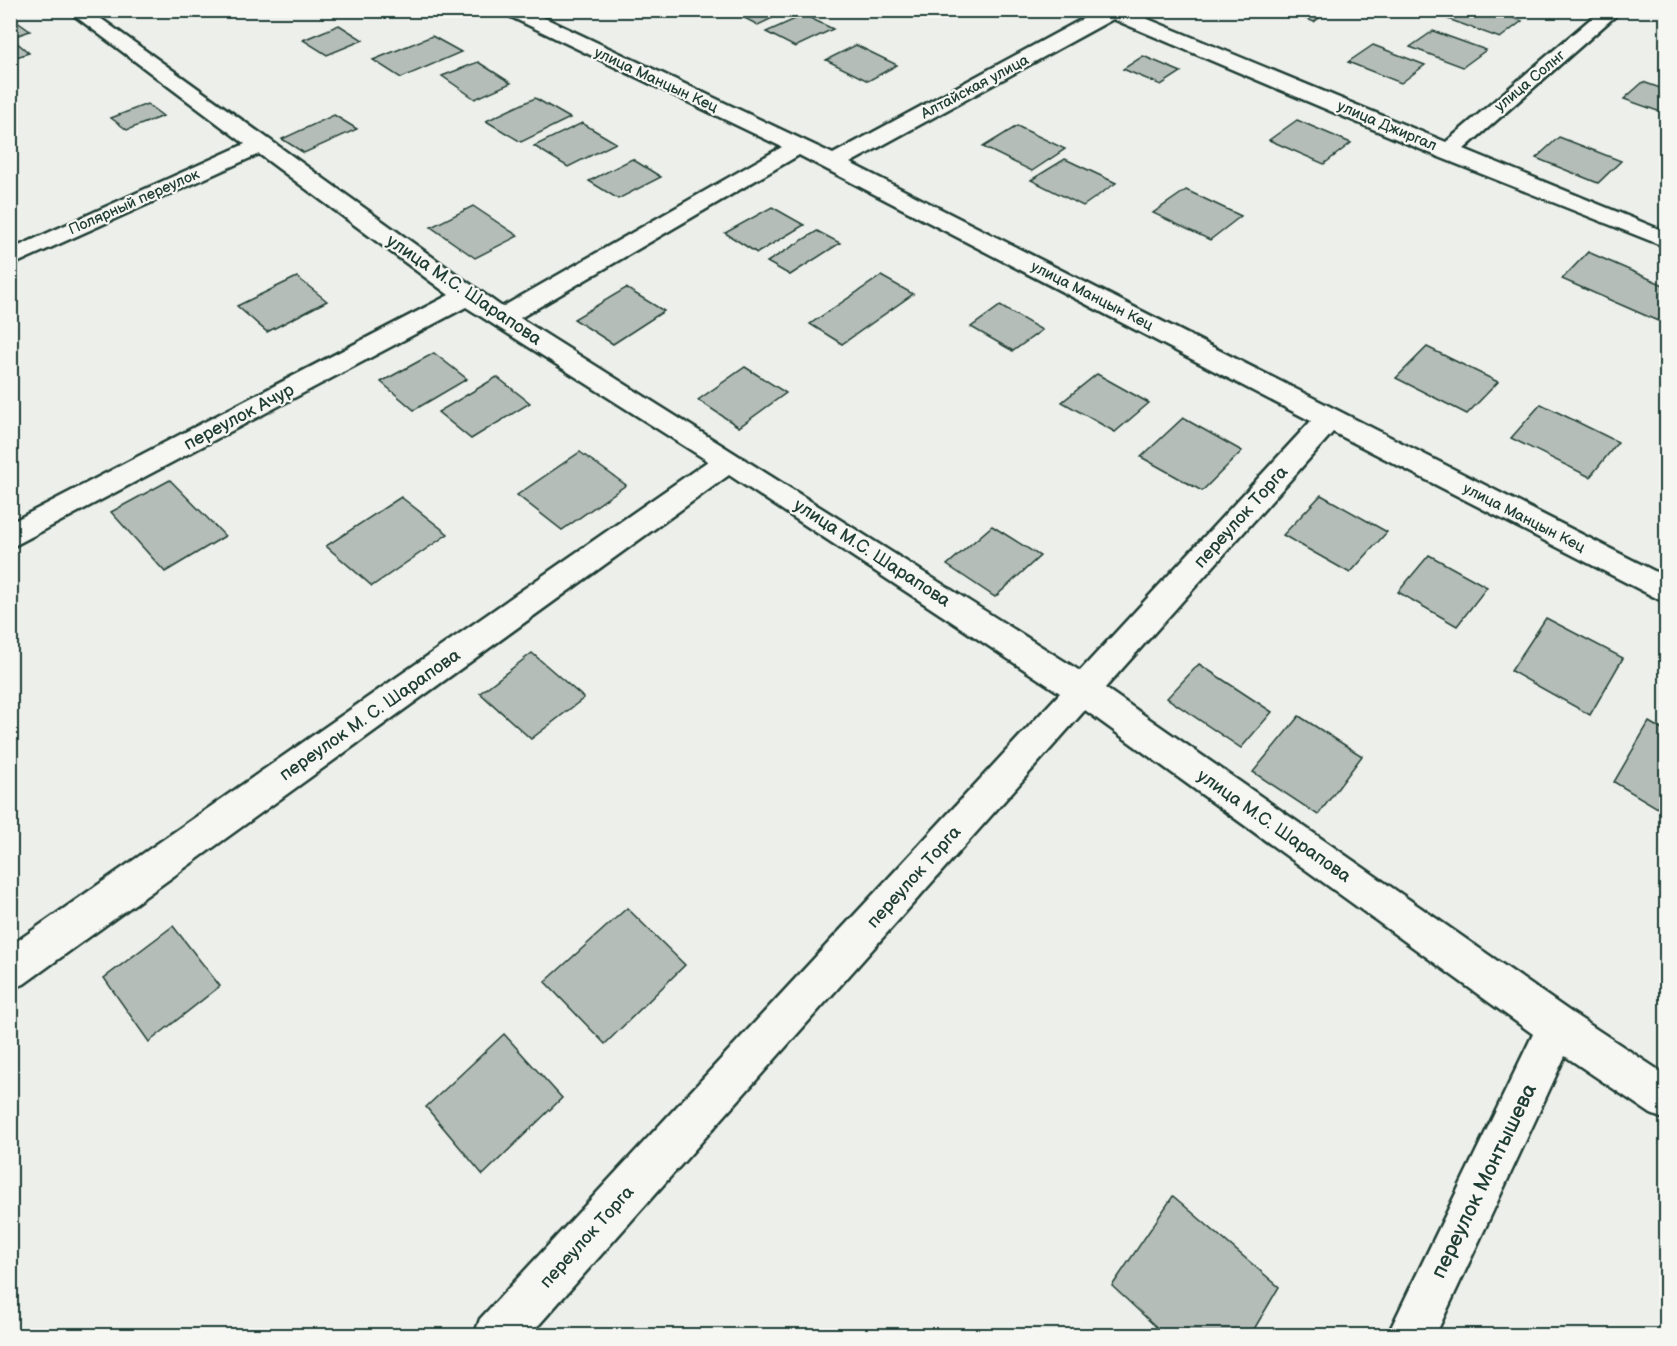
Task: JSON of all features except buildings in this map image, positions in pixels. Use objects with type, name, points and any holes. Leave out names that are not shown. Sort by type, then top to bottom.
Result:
[{"type":"street","name":"улица М.С. Шарапова","points":[[76,10],[258,146],[467,296],[729,460],[1084,691],[1558,1027],[1666,1099]]},
{"type":"street","name":"улица Манцын Кец","points":[[512,10],[833,163],[1666,591]]},
{"type":"street","name":"улица Солнг","points":[[1447,152],[1613,10]]},
{"type":"street","name":"улица Джиргал","points":[[1112,11],[1447,152],[1666,240]]},
{"type":"street","name":"Алтайская улица","points":[[833,163],[1112,11]]},
{"type":"street","name":"Полярный переулок","points":[[10,259],[258,146]]},
{"type":"street","points":[[501,318],[798,147]]},
{"type":"street","name":"переулок Ачур","points":[[10,537],[467,296]]},
{"type":"street","name":"переулок Торга","points":[[497,1335],[1330,418]]},
{"type":"street","name":"переулок М. С. Шарапова","points":[[10,970],[729,460]]},
{"type":"street","name":"переулок Монтышева","points":[[1410,1335],[1558,1027]]}]
